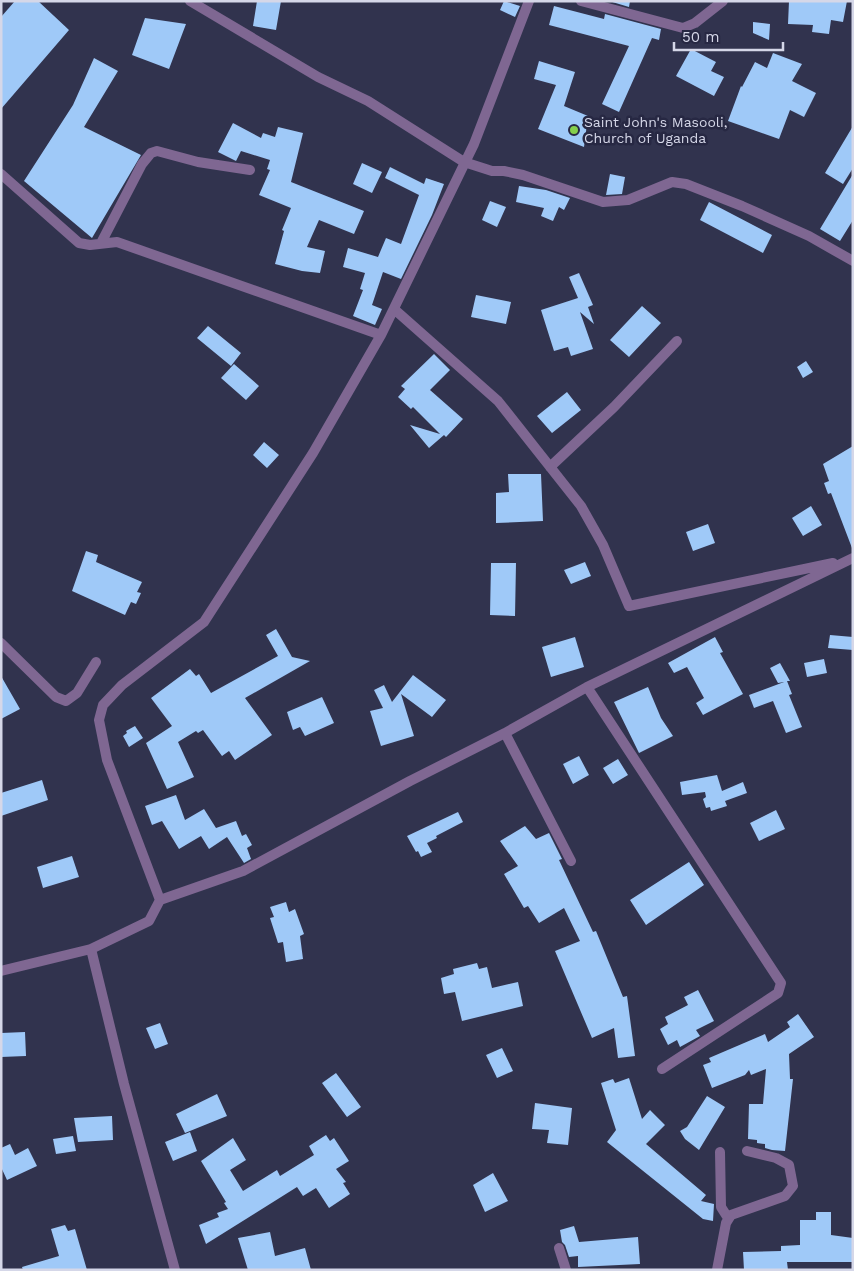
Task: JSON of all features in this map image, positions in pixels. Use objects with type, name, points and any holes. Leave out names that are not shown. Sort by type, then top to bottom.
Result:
[{"type":"street","points":[[190,1],[318,77],[368,101],[464,162],[492,171],[504,171],[523,175],[603,202],[628,200],[672,182],[686,184],[742,206],[809,236],[853,261]]},
{"type":"street","points":[[160,900],[107,760],[99,720],[103,705],[122,685],[198,628],[213,612],[312,453],[381,335],[394,309],[464,162],[529,1]]},
{"type":"street","points":[[581,1],[683,28],[695,23],[723,1]]},
{"type":"street","points":[[101,243],[142,164],[157,151],[198,162],[250,170]]},
{"type":"street","points":[[1,174],[79,243],[118,242],[381,335]]},
{"type":"street","points":[[394,309],[498,401],[581,506],[603,545],[628,606],[851,559]]},
{"type":"street","points":[[550,467],[614,407],[677,342]]},
{"type":"street","points":[[1,971],[91,949],[149,921],[160,900],[243,871],[587,688],[851,559]]},
{"type":"street","points":[[1,643],[56,697],[66,701],[77,693],[96,662]]},
{"type":"street","points":[[587,688],[781,983],[778,993],[662,1069]]},
{"type":"street","points":[[505,733],[571,861]]},
{"type":"street","points":[[91,949],[124,1084],[175,1270]]},
{"type":"street","points":[[720,1152],[721,1207],[728,1218]]},
{"type":"street","points":[[717,1270],[728,1218],[731,1215],[786,1196],[793,1186],[789,1165],[776,1158],[747,1152]]},
{"type":"street","points":[[559,1248],[566,1270]]},
{"type":"building","points":[[15,1],[38,1],[69,30],[1,109],[1,17]]},
{"type":"building","points":[[257,1],[281,1],[276,30],[253,26]]},
{"type":"building","points":[[504,1],[520,6],[515,17],[500,10]]},
{"type":"building","points":[[609,1],[630,1],[629,7]]},
{"type":"building","points":[[789,1],[847,1],[843,22],[831,20],[829,34],[812,32],[813,25],[788,24]]},
{"type":"building","points":[[554,6],[604,19],[605,14],[661,29],[659,40],[652,38],[619,112],[602,104],[629,46],[549,25]]},
{"type":"building","points":[[145,18],[186,24],[169,69],[132,55]]},
{"type":"building","points":[[753,22],[770,24],[769,40],[753,33]]},
{"type":"building","points":[[691,49],[716,62],[711,71],[724,77],[714,96],[676,76]]},
{"type":"building","points":[[773,53],[802,64],[792,81],[816,93],[804,117],[790,110],[779,139],[728,121],[741,86],[755,62],[767,68]]},
{"type":"building","points":[[94,58],[118,71],[84,127],[141,155],[92,238],[24,181],[73,105]]},
{"type":"building","points":[[539,61],[575,72],[564,106],[588,116],[584,147],[538,129],[556,85],[534,79]]},
{"type":"building","points":[[233,123],[261,138],[263,133],[275,137],[278,127],[303,133],[291,182],[364,211],[354,234],[319,220],[307,247],[325,251],[320,273],[302,271],[275,264],[284,231],[282,230],[291,208],[259,195],[270,170],[267,169],[270,160],[241,151],[236,161],[218,152]]},
{"type":"building","points":[[853,126],[853,168],[843,184],[825,173]]},
{"type":"building","points":[[362,163],[382,172],[372,193],[353,184]]},
{"type":"building","points":[[390,167],[424,184],[426,178],[444,184],[432,215],[401,279],[383,272],[372,305],[382,309],[375,325],[353,316],[363,290],[360,289],[365,273],[343,267],[348,248],[378,257],[386,238],[401,244],[419,195],[385,178]]},
{"type":"building","points":[[610,174],[625,177],[622,194],[606,195]]},
{"type":"building","points":[[853,174],[853,220],[840,241],[820,229]]},
{"type":"building","points":[[519,186],[546,190],[570,198],[564,210],[559,207],[553,221],[541,216],[544,208],[516,202]]},
{"type":"building","points":[[490,201],[506,207],[497,227],[482,220]]},
{"type":"building","points":[[709,202],[772,235],[763,253],[700,220]]},
{"type":"building","points":[[579,273],[593,305],[588,307],[594,324],[580,312],[593,349],[571,356],[568,347],[554,351],[541,310],[578,298],[569,277]]},
{"type":"building","points":[[476,295],[511,302],[506,324],[471,317]]},
{"type":"building","points":[[642,306],[661,323],[629,357],[610,340]]},
{"type":"building","points":[[208,326],[241,353],[231,366],[197,338]]},
{"type":"building","points":[[434,354],[450,370],[430,390],[463,419],[446,437],[444,435],[429,448],[410,425],[440,434],[413,407],[411,409],[398,397],[405,389],[401,386]]},
{"type":"building","points":[[806,361],[813,372],[803,378],[797,367]]},
{"type":"building","points":[[234,364],[259,386],[246,400],[221,378]]},
{"type":"building","points":[[567,392],[581,410],[552,433],[537,416]]},
{"type":"building","points":[[264,442],[279,455],[267,468],[253,455]]},
{"type":"building","points":[[853,446],[852,548],[831,493],[828,494],[824,483],[829,481],[823,464]]},
{"type":"building","points":[[508,474],[541,474],[543,521],[496,523],[496,493],[509,492]]},
{"type":"building","points":[[811,506],[822,525],[803,536],[792,518]]},
{"type":"building","points":[[708,524],[715,543],[693,551],[686,532]]},
{"type":"building","points":[[86,551],[98,555],[96,562],[142,582],[137,592],[141,593],[136,604],[131,602],[125,615],[72,591]]},
{"type":"building","points":[[585,562],[591,576],[571,584],[564,570]]},
{"type":"building","points":[[491,563],[516,563],[515,616],[490,615]]},
{"type":"building","points":[[276,629],[292,657],[310,661],[245,698],[272,735],[235,760],[229,751],[222,756],[203,730],[198,733],[196,731],[178,742],[194,777],[167,789],[146,743],[172,726],[151,698],[190,669],[196,676],[199,674],[211,693],[278,656],[266,635]]},
{"type":"building","points":[[830,635],[853,637],[853,650],[828,648]]},
{"type":"building","points":[[575,637],[584,667],[551,677],[542,647]]},
{"type":"building","points":[[715,637],[723,652],[720,653],[743,694],[703,715],[696,703],[704,698],[687,667],[674,673],[668,663]]},
{"type":"building","points":[[824,659],[827,673],[807,677],[804,663]]},
{"type":"building","points":[[780,663],[790,681],[787,681],[792,694],[789,695],[802,727],[786,733],[773,701],[754,708],[749,695],[784,682],[778,683],[770,668]]},
{"type":"building","points":[[413,675],[446,700],[432,717],[401,694],[414,736],[381,746],[370,711],[383,708],[374,690],[384,685],[392,702]]},
{"type":"building","points":[[1,676],[20,709],[1,719]]},
{"type":"building","points":[[648,687],[661,718],[673,736],[639,753],[614,702]]},
{"type":"building","points":[[322,697],[334,723],[305,736],[300,727],[293,730],[287,712]]},
{"type":"building","points":[[135,726],[143,738],[129,747],[123,736],[127,733],[126,731]]},
{"type":"building","points":[[579,756],[589,775],[573,784],[563,764]]},
{"type":"building","points":[[618,759],[628,775],[613,784],[603,768]]},
{"type":"building","points":[[717,775],[722,791],[743,782],[747,793],[725,801],[727,806],[711,811],[710,807],[706,808],[703,799],[706,797],[705,792],[682,795],[680,782]]},
{"type":"building","points":[[42,780],[48,800],[1,816],[1,793]]},
{"type":"building","points":[[176,795],[185,820],[204,809],[216,828],[236,821],[242,836],[246,834],[252,845],[247,848],[251,859],[244,863],[227,837],[209,849],[201,836],[179,849],[162,821],[152,825],[145,806]]},
{"type":"building","points":[[776,810],[785,829],[759,841],[750,823]]},
{"type":"building","points":[[458,812],[463,822],[436,836],[437,838],[427,843],[432,852],[421,857],[407,836]]},
{"type":"building","points":[[525,826],[536,839],[549,833],[562,859],[559,860],[593,932],[596,931],[623,997],[627,996],[635,1056],[618,1058],[614,1028],[592,1038],[555,951],[580,941],[564,908],[539,923],[528,906],[524,908],[504,874],[518,866],[500,841]]},
{"type":"building","points":[[72,856],[79,877],[43,888],[37,867]]},
{"type":"building","points":[[689,862],[704,885],[646,925],[630,900]]},
{"type":"building","points":[[286,902],[289,912],[295,909],[304,934],[300,936],[303,959],[286,962],[283,942],[278,943],[270,918],[274,917],[270,907]]},
{"type":"building","points":[[477,963],[479,969],[487,967],[492,988],[518,982],[523,1006],[462,1021],[455,992],[444,994],[441,978],[454,974],[453,969]]},
{"type":"building","points":[[698,990],[714,1021],[696,1030],[700,1036],[680,1047],[677,1040],[668,1045],[660,1029],[668,1024],[665,1017],[688,1005],[684,997]]},
{"type":"building","points":[[798,1014],[814,1037],[789,1054],[790,1079],[793,1079],[785,1151],[772,1150],[765,1148],[765,1144],[757,1143],[757,1140],[748,1139],[749,1104],[763,1104],[766,1069],[751,1075],[749,1070],[745,1075],[712,1088],[703,1065],[711,1062],[709,1058],[765,1034],[768,1042],[790,1027],[787,1022]]},
{"type":"building","points":[[160,1023],[168,1044],[155,1049],[146,1028]]},
{"type":"building","points":[[25,1032],[26,1056],[1,1057],[1,1033]]},
{"type":"building","points":[[502,1048],[513,1071],[497,1078],[486,1055]]},
{"type":"building","points":[[336,1073],[361,1107],[347,1117],[322,1083]]},
{"type":"building","points":[[629,1078],[642,1119],[650,1110],[665,1125],[646,1144],[706,1195],[701,1201],[714,1204],[713,1221],[703,1219],[607,1142],[616,1130],[601,1083],[613,1079],[615,1083]]},
{"type":"building","points":[[217,1094],[227,1116],[185,1133],[176,1114]]},
{"type":"building","points":[[707,1096],[725,1107],[699,1150],[685,1139],[680,1131],[687,1127]]},
{"type":"building","points":[[535,1103],[572,1108],[568,1145],[547,1143],[549,1130],[532,1129]]},
{"type":"building","points":[[112,1116],[113,1140],[78,1142],[74,1118]]},
{"type":"building","points":[[190,1132],[197,1151],[173,1161],[165,1142]]},
{"type":"building","points":[[326,1135],[330,1141],[334,1138],[349,1161],[336,1169],[346,1182],[343,1183],[350,1194],[329,1208],[316,1188],[303,1196],[297,1187],[206,1244],[199,1225],[219,1217],[217,1213],[228,1209],[224,1203],[226,1202],[201,1161],[233,1138],[246,1160],[230,1170],[243,1191],[277,1170],[280,1176],[314,1155],[309,1146]]},
{"type":"building","points":[[73,1136],[76,1151],[56,1154],[53,1139]]},
{"type":"building","points":[[10,1144],[15,1155],[28,1148],[37,1166],[7,1180],[1,1167],[1,1148]]},
{"type":"building","points":[[493,1173],[508,1201],[485,1212],[473,1185]]},
{"type":"building","points":[[816,1212],[831,1212],[831,1235],[853,1238],[853,1262],[787,1262],[788,1270],[744,1270],[743,1252],[781,1251],[781,1246],[800,1245],[800,1220],[816,1220]]},
{"type":"building","points":[[65,1225],[68,1231],[75,1229],[87,1270],[23,1270],[22,1267],[59,1256],[51,1229]]},
{"type":"building","points":[[574,1226],[579,1242],[638,1237],[640,1264],[578,1267],[578,1256],[569,1257],[562,1242],[560,1230]]},
{"type":"building","points":[[270,1232],[275,1256],[305,1248],[311,1270],[248,1270],[238,1238]]},
{"type":"place","name":"Saint John's Masooli, Church of Uganda","points":[[574,130]]}]
